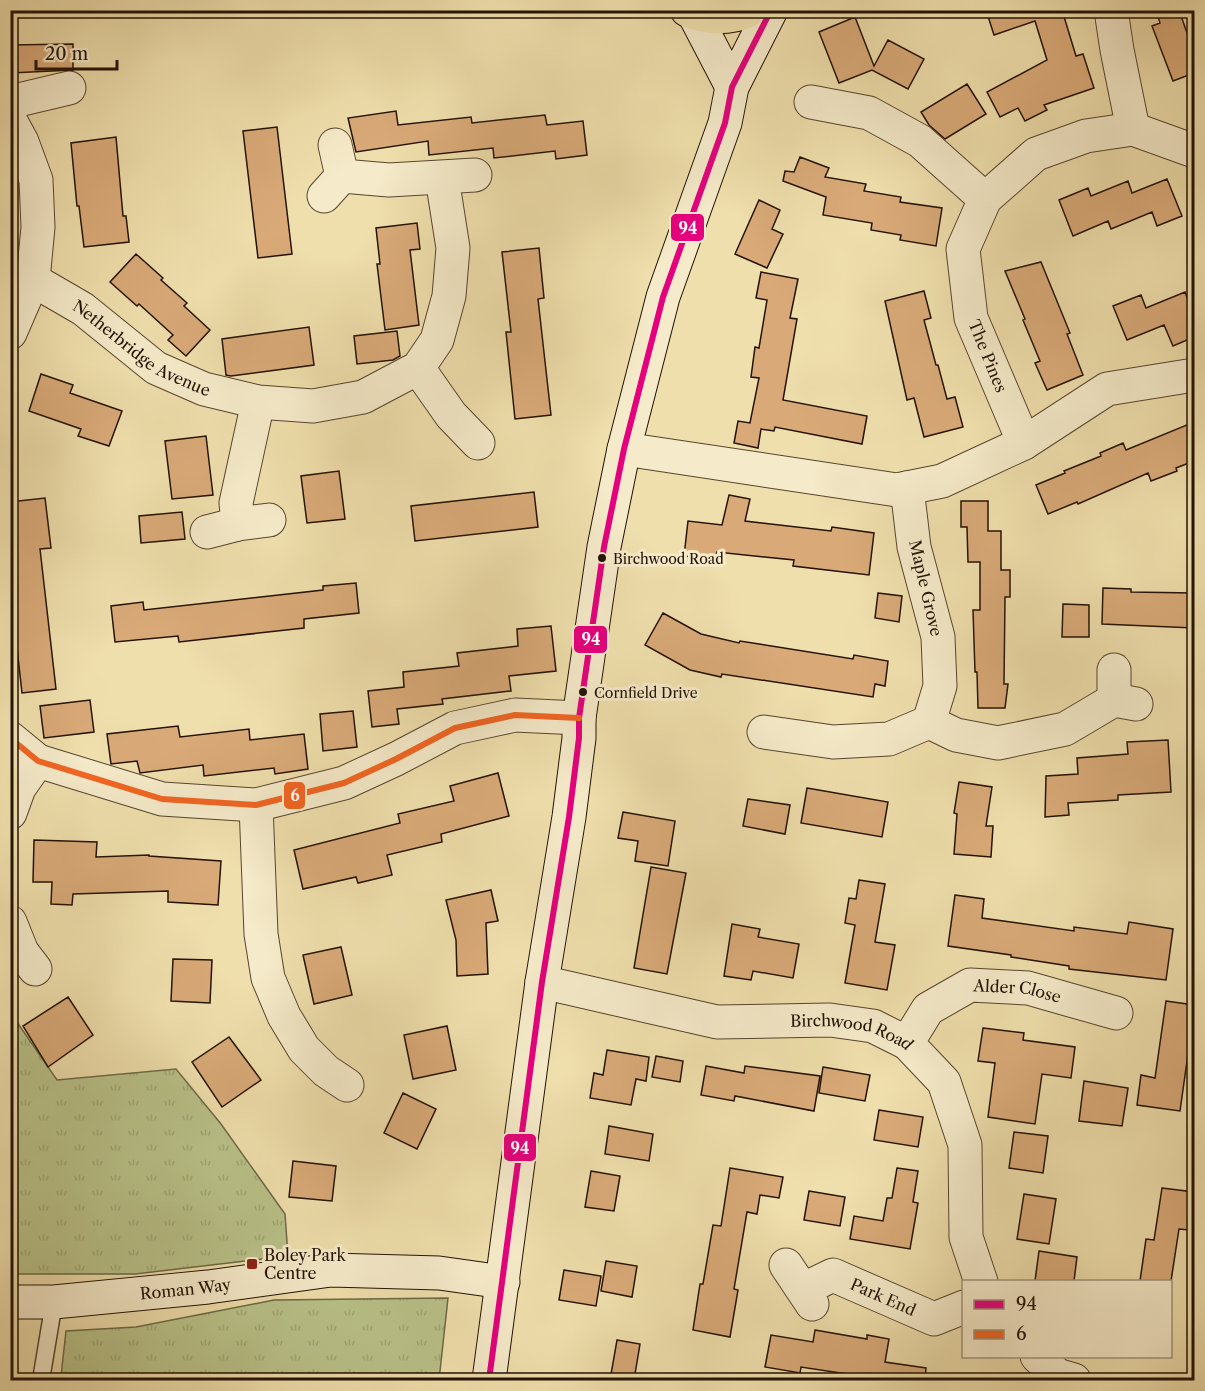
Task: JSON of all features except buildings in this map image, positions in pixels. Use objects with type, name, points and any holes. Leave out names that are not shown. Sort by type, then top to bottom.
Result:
[{"type":"highway","points":[[690,12],[717,18],[740,15],[750,10]]},
{"type":"street","points":[[489,1380],[542,981],[569,817],[579,738],[579,718],[604,547],[624,448],[663,297],[725,123],[732,87],[771,10]]},
{"type":"street","points":[[1111,10],[1133,129]]},
{"type":"street","points":[[690,12],[732,87]]},
{"type":"street","points":[[10,102],[69,88]]},
{"type":"street","points":[[811,102],[869,113],[920,141],[985,199]]},
{"type":"street","points":[[10,120],[22,142],[36,180],[38,227],[33,279],[10,333]]},
{"type":"street","name":"The Pines","points":[[1024,443],[971,318],[963,249],[985,199],[1036,154],[1086,136],[1133,129],[1194,151]]},
{"type":"street","points":[[335,145],[333,186],[475,175]]},
{"type":"street","name":"Netherbridge Avenue","points":[[33,279],[83,309],[156,368],[204,389],[258,402],[313,406],[363,397],[418,368],[436,340],[449,296],[453,248],[442,178]]},
{"type":"street","points":[[418,368],[443,424],[478,444]]},
{"type":"street","points":[[624,448],[897,490],[907,489],[942,481],[1024,443],[1107,390],[1194,375]]},
{"type":"street","points":[[207,532],[254,522],[236,503],[258,402]]},
{"type":"street","name":"Maple Grove","points":[[907,489],[914,547],[938,637],[940,686],[929,722]]},
{"type":"street","points":[[764,732],[833,742],[888,739],[929,722],[956,735],[998,743],[1065,729],[1121,691]]},
{"type":"street","points":[[10,738],[38,761],[162,799],[256,805],[344,783],[455,728],[515,715],[579,718]]},
{"type":"street","points":[[10,813],[19,788],[38,761]]},
{"type":"street","points":[[256,805],[261,934],[268,978],[284,1016],[304,1049],[329,1080]]},
{"type":"street","points":[[10,922],[23,959]]},
{"type":"street","name":"Birchwood Road","points":[[542,981],[717,1022],[830,1020],[873,1026],[907,1043],[944,1082],[965,1145],[966,1238],[981,1280]]},
{"type":"street","name":"Alder Close","points":[[907,1043],[928,1009],[970,986],[1028,988],[1116,1013]]},
{"type":"street","name":"Roman Way","points":[[10,1302],[54,1302],[208,1287],[331,1270],[440,1273],[502,1282]]},
{"type":"street","name":"Park End","points":[[801,1286],[833,1275],[934,1319],[962,1307]]},
{"type":"street","points":[[1039,1358],[1057,1376],[1074,1380]]},
{"type":"lane","points":[[41,1380],[54,1302]]},
{"type":"green space","points":[[10,1012],[57,1080],[176,1069],[221,1124],[285,1214],[288,1256],[135,1274],[11,1274]]},
{"type":"green space","points":[[448,1298],[439,1380],[309,1380],[241,1374],[220,1380],[109,1380],[61,1376],[66,1331],[136,1327],[274,1300]]},
{"type":"transit line","name":"94","points":[[489,1380],[542,982],[569,817],[579,738],[579,718],[604,547],[624,449],[663,297],[725,123],[732,87],[771,10]]},
{"type":"transit line","name":"6","points":[[10,738],[38,761],[162,799],[256,805],[344,783],[455,728],[515,715],[579,718]]},
{"type":"place","name":"Birchwood Road","points":[[602,558]]},
{"type":"place","name":"Cornfield Drive","points":[[583,692]]},
{"type":"place","name":"Boley Park Centre","points":[[252,1264]]}]
